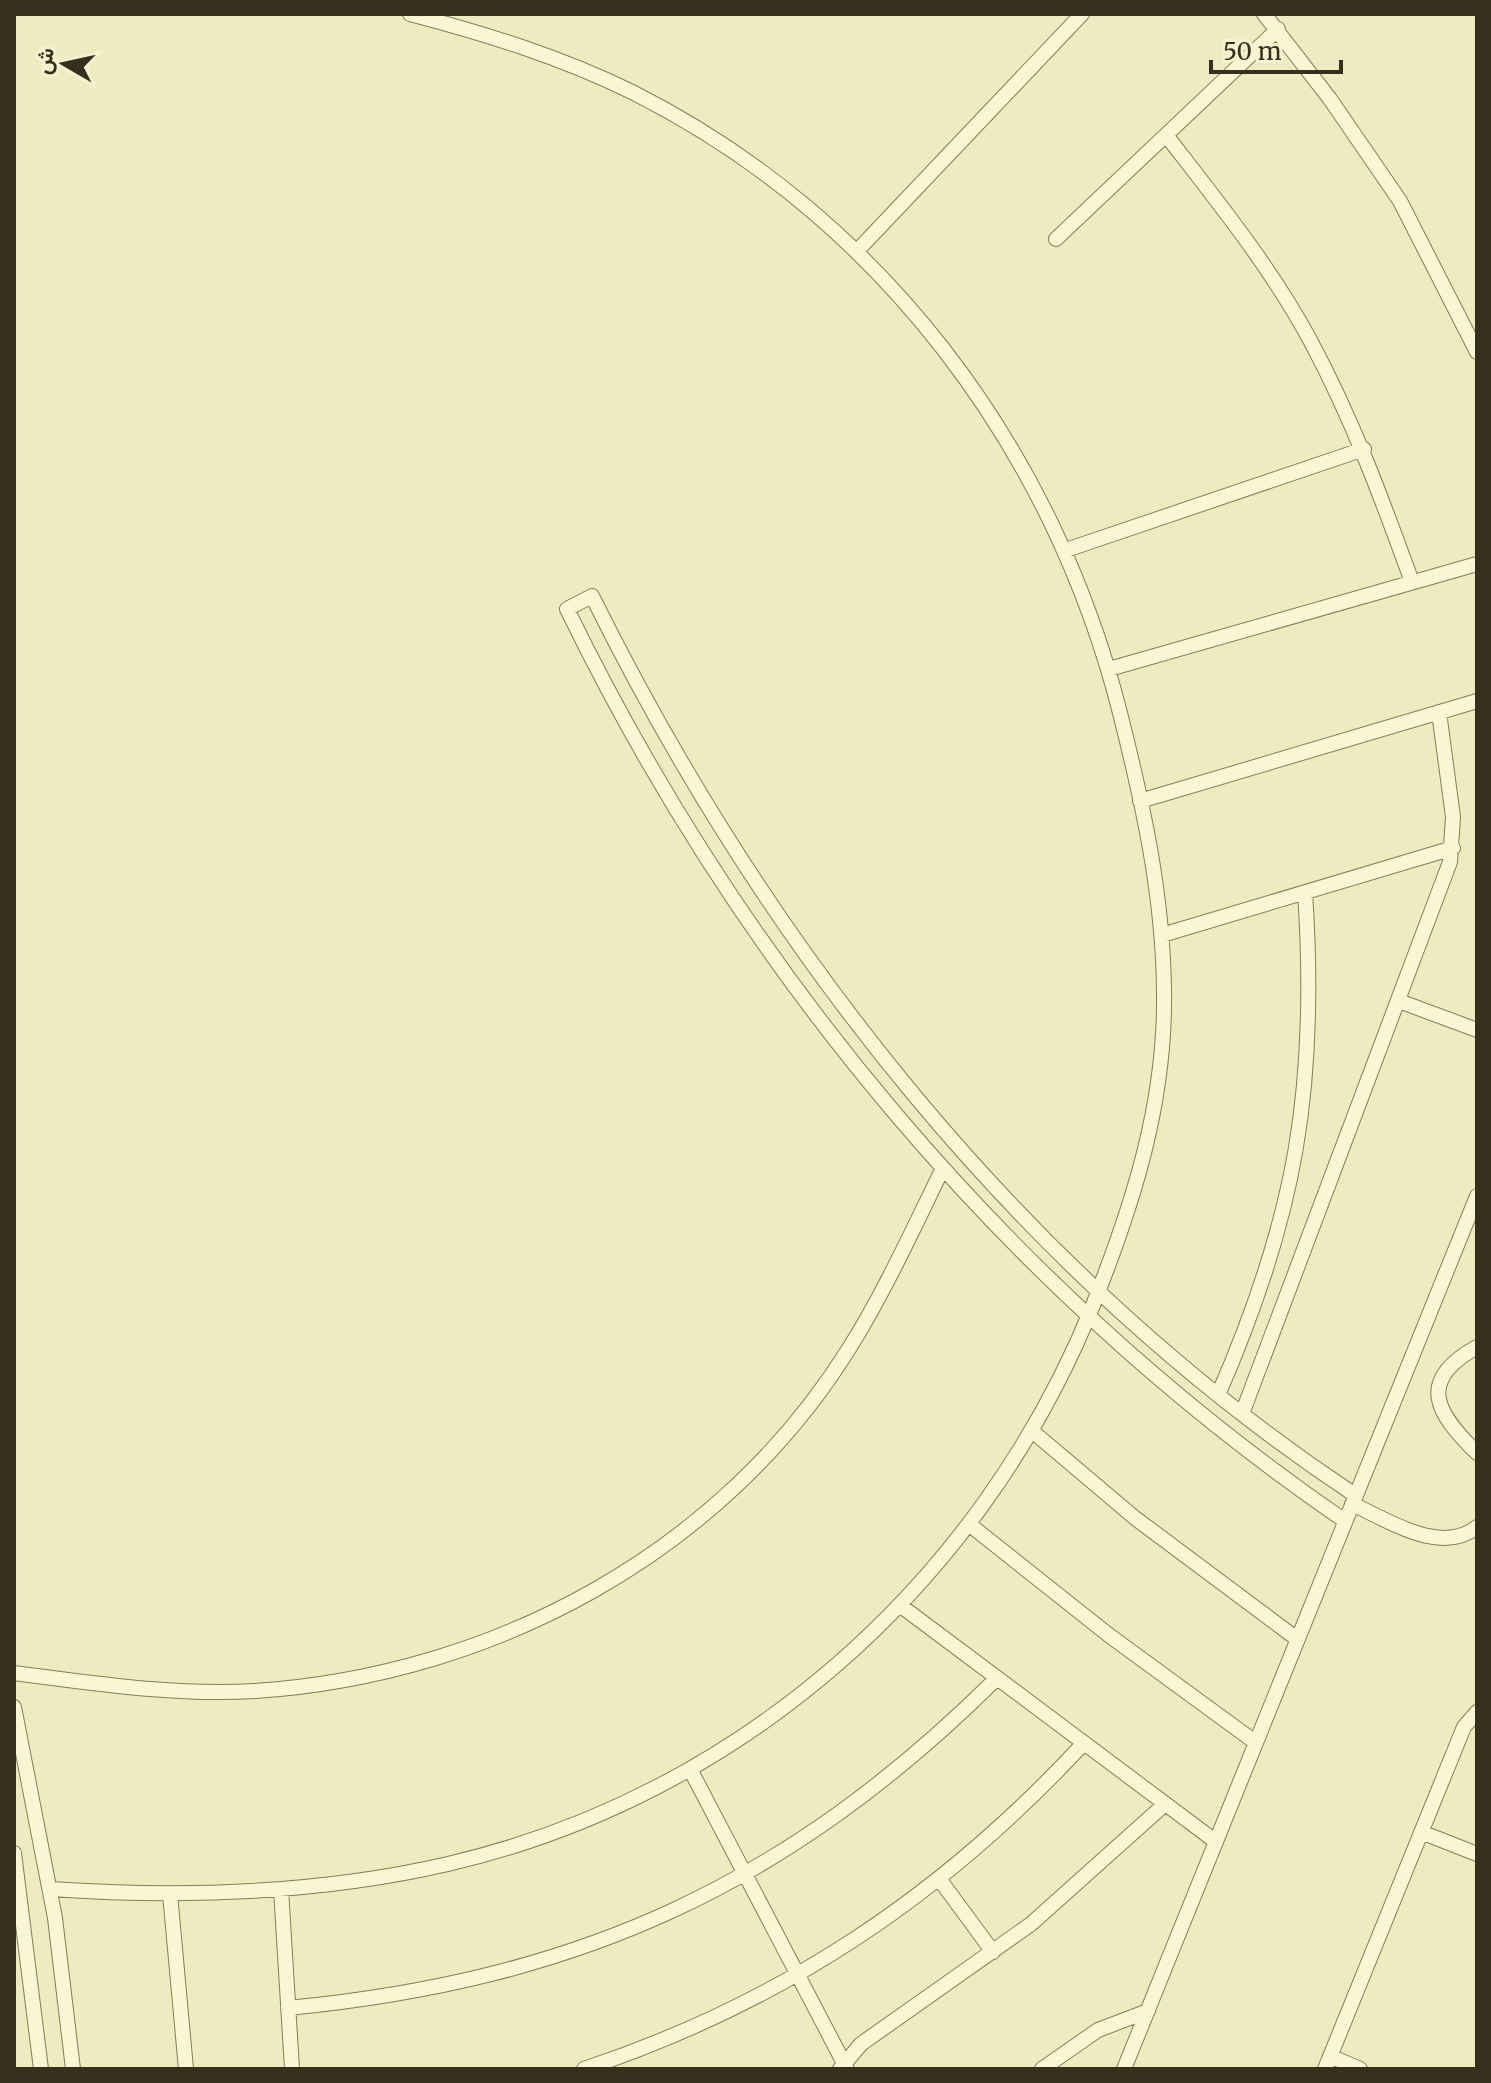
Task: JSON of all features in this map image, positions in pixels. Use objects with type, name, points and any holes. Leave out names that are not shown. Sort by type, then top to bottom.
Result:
[{"type":"street","points":[[50,1889],[170,1894],[281,1889],[403,1874],[495,1852],[585,1821],[690,1769],[790,1704],[901,1606],[970,1525],[1032,1431],[1099,1290],[1135,1195],[1155,1108],[1163,1045],[1162,935],[1140,801],[1109,669],[1066,550],[1025,467],[976,390],[920,318],[857,251],[761,171],[698,129],[633,93],[559,59],[482,32],[410,14]]},
{"type":"street","points":[[857,251],[1082,14]]},
{"type":"street","points":[[1264,14],[1278,29],[1400,201],[1477,352]]},
{"type":"street","points":[[1056,239],[1278,29]]},
{"type":"street","points":[[1166,135],[1242,233],[1309,338],[1364,449],[1412,582]]},
{"type":"street","points":[[1066,550],[1364,449]]},
{"type":"street","points":[[1109,669],[1477,564]]},
{"type":"street","points":[[1345,1521],[1189,1406],[1089,1314],[942,1170],[785,975],[705,861],[611,698],[567,609],[592,596],[681,764],[792,938],[862,1030],[948,1134],[1099,1290],[1218,1395],[1354,1500],[1433,1538],[1458,1538],[1477,1527]]},
{"type":"street","points":[[1140,801],[1477,701]]},
{"type":"street","points":[[1242,1414],[1446,877],[1453,848],[1453,817],[1439,712]]},
{"type":"street","points":[[1162,935],[1453,848]]},
{"type":"street","points":[[1218,1395],[1253,1316],[1298,1150],[1309,1050],[1311,978],[1305,892]]},
{"type":"street","points":[[1399,1001],[1477,1030]]},
{"type":"street","points":[[14,1673],[156,1689],[252,1691],[337,1683],[414,1667],[520,1630],[631,1569],[705,1514],[780,1440],[849,1349],[942,1170]]},
{"type":"street","points":[[1124,2069],[1477,1196]]},
{"type":"street","points":[[1477,1347],[1449,1368],[1441,1383],[1439,1401],[1446,1420],[1477,1453]]},
{"type":"street","points":[[1032,1431],[1145,1527],[1297,1639]]},
{"type":"street","points":[[970,1525],[1110,1636],[1255,1742]]},
{"type":"street","points":[[901,1606],[1215,1841]]},
{"type":"street","points":[[288,2008],[416,1992],[525,1967],[616,1936],[745,1875],[865,1796],[950,1724],[996,1679]]},
{"type":"street","points":[[14,1707],[50,1889],[73,2069]]},
{"type":"street","points":[[1360,2069],[1328,2063],[1464,1727],[1477,1712]]},
{"type":"street","points":[[584,2069],[669,2039],[799,1975],[871,1931],[940,1880],[1038,1793],[1083,1744]]},
{"type":"street","points":[[690,1769],[844,2067],[861,2044],[1031,1924],[1164,1805]]},
{"type":"street","points":[[1421,1832],[1477,1854]]},
{"type":"street","points":[[14,1853],[41,2069]]},
{"type":"street","points":[[940,1880],[993,1952]]},
{"type":"street","points":[[281,1889],[292,2069]]},
{"type":"street","points":[[170,1894],[186,2069]]},
{"type":"street","points":[[1042,2069],[1098,2030],[1148,2011]]}]
